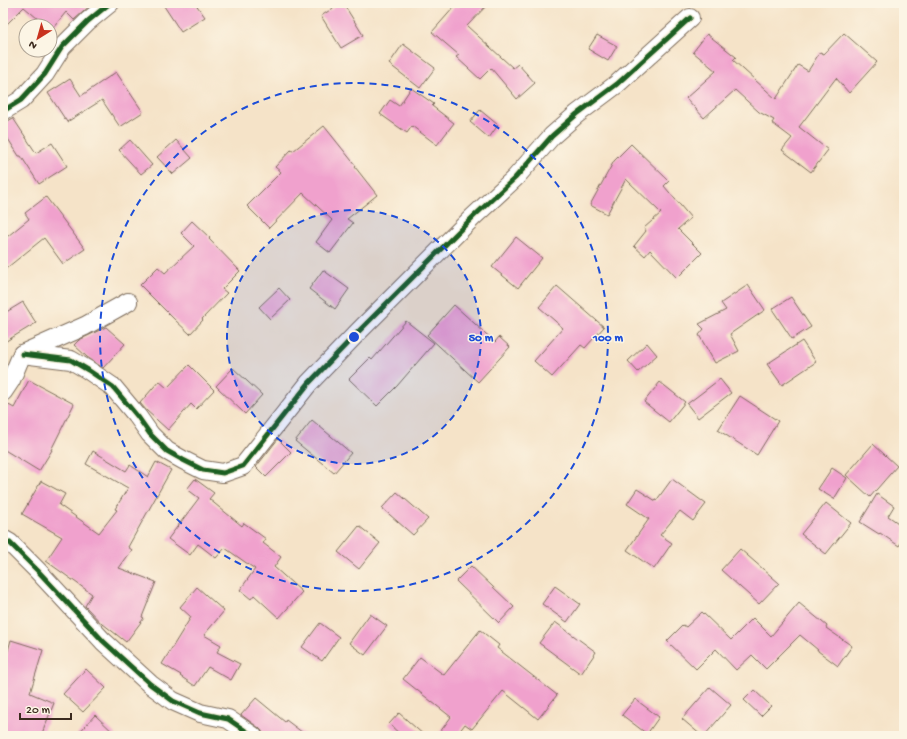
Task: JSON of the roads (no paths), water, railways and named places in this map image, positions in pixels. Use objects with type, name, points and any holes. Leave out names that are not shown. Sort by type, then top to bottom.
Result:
[{"type":"street","points":[[3,111],[21,100],[45,74],[62,47],[88,21],[110,3]]},
{"type":"street","points":[[22,354],[71,360],[88,370],[112,388],[150,434],[167,451],[183,460],[203,470],[223,473],[243,466],[309,383],[359,330],[473,217],[516,178],[552,136],[577,114],[617,84],[690,18]]},
{"type":"street","points":[[3,392],[11,380],[22,354],[85,326],[128,302]]},
{"type":"street","points":[[3,539],[10,543],[24,557],[103,641],[150,684],[173,702],[200,713],[228,719],[253,736]]}]
